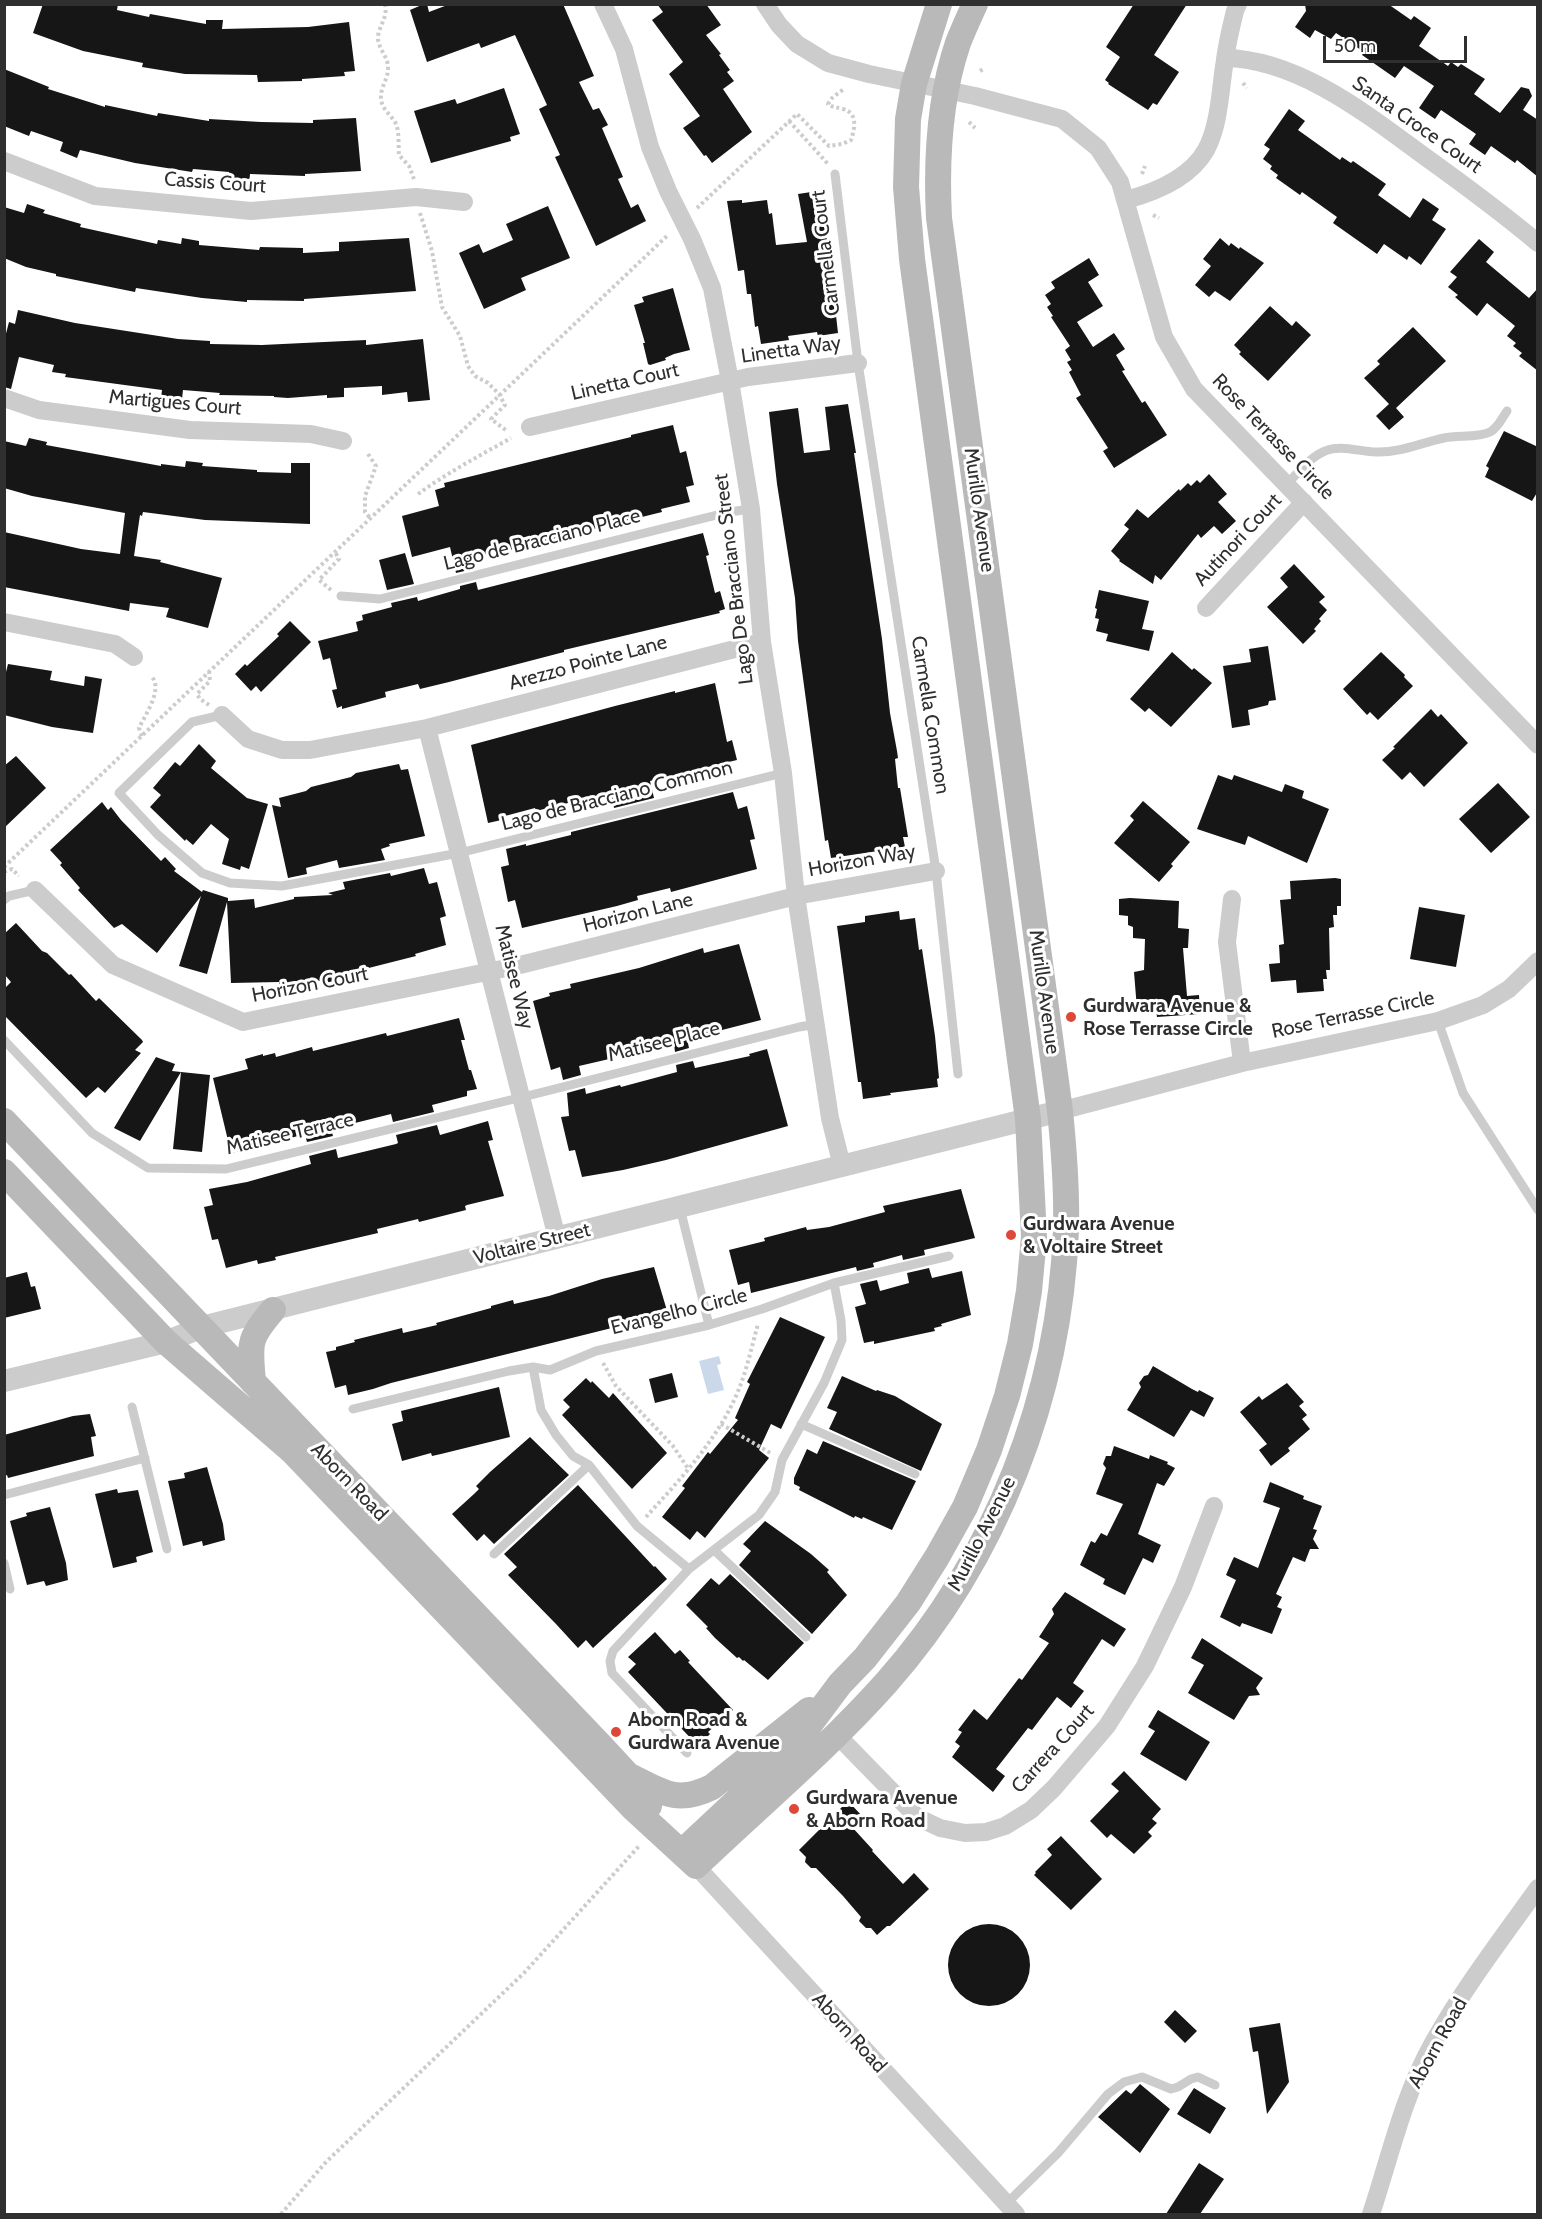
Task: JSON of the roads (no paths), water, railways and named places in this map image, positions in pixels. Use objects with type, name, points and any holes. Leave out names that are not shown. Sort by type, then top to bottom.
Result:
[{"type":"main road","name":"Murillo Avenue","points":[[689,1859],[790,1751],[840,1684],[865,1658],[908,1602],[937,1557],[966,1507],[1008,1396],[1029,1291],[1034,1237],[1028,1119],[912,259],[906,187],[908,119],[914,84],[939,4]]},
{"type":"main road","name":"Murillo Avenue","points":[[689,1859],[836,1734],[886,1683],[931,1627],[967,1571],[1001,1506],[1025,1445],[1044,1384],[1059,1302],[1065,1229],[1065,1162],[1060,1111],[939,218],[937,176],[946,90],[958,43],[975,4]]},
{"type":"main road","name":"Aborn Road","points":[[4,1121],[627,1774],[689,1859]]},
{"type":"main road","name":"Aborn Road","points":[[4,1172],[166,1342],[294,1452],[626,1800],[689,1859]]},
{"type":"main road","points":[[253,1382],[251,1348],[253,1336],[273,1310]]},
{"type":"main road","points":[[627,1774],[659,1792],[672,1796],[686,1797],[700,1793],[712,1787],[840,1684]]},
{"type":"street","name":"Lago De Bracciano Street","points":[[603,4],[624,49],[650,147],[712,288],[751,509],[762,642],[783,774],[796,896],[830,1118],[842,1166]]},
{"type":"street","name":"Rose Terrasse Circle","points":[[765,4],[779,25],[797,44],[828,63],[1062,119],[1098,148],[1120,182],[1164,337],[1194,389],[1538,745]]},
{"type":"street","points":[[1126,200],[1148,194],[1185,174],[1206,150],[1216,119],[1225,58],[1234,11],[1238,4]]},
{"type":"street","name":"Santa Croce Court","points":[[1225,58],[1245,58],[1314,83],[1369,116],[1490,204],[1538,243]]},
{"type":"street","name":"Cassis Court","points":[[4,161],[95,196],[251,212],[416,197],[464,202]]},
{"type":"street","name":"Linetta Way","points":[[730,381],[858,363]]},
{"type":"street","name":"Linetta Court","points":[[530,427],[730,381]]},
{"type":"street","name":"Martigues Court","points":[[4,398],[39,410],[190,430],[310,434],[343,441]]},
{"type":"street","name":"Autinori Court","points":[[1206,608],[1304,502]]},
{"type":"street","points":[[4,622],[115,644],[134,657]]},
{"type":"street","name":"Arezzo Pointe Lane","points":[[222,715],[248,739],[282,750],[309,750],[427,728],[762,642]]},
{"type":"street","name":"Matisee Way","points":[[427,728],[557,1238]]},
{"type":"street","name":"Horizon Way","points":[[796,896],[936,871]]},
{"type":"street","name":"Horizon Court","points":[[35,890],[113,965],[243,1022],[490,972]]},
{"type":"street","name":"Horizon Lane","points":[[490,972],[796,896]]},
{"type":"street","points":[[1232,899],[1227,942],[1242,1063]]},
{"type":"street","name":"Rose Terrasse Circle","points":[[1060,1111],[1242,1063],[1438,1021],[1483,1005],[1509,989],[1538,961]]},
{"type":"street","name":"Voltaire Street","points":[[4,1381],[166,1342],[202,1327],[1060,1111]]},
{"type":"street","name":"Carrera Court","points":[[836,1734],[917,1817],[940,1828],[965,1833],[986,1832],[1005,1826],[1031,1810],[1054,1788],[1107,1726],[1145,1666],[1184,1587],[1214,1506]]},
{"type":"street","name":"Aborn Road","points":[[689,1859],[1011,2209]]},
{"type":"street","name":"Aborn Road","points":[[1371,2214],[1407,2098],[1433,2043],[1484,1964],[1538,1888]]},
{"type":"lane","name":"Carmella Court","points":[[835,174],[858,363]]},
{"type":"lane","name":"Carmella Common","points":[[858,363],[936,871],[958,1074]]},
{"type":"lane","points":[[1287,484],[1306,465],[1325,451],[1342,448],[1393,452],[1445,437],[1486,434],[1497,426],[1507,411]]},
{"type":"lane","name":"Lago de Bracciano Place","points":[[341,596],[380,599],[729,512],[751,509]]},
{"type":"lane","name":"Lago de Bracciano Common","points":[[222,715],[192,722],[119,793],[158,835],[202,873],[230,883],[282,886],[459,853],[783,774]]},
{"type":"lane","points":[[4,900],[12,895],[35,890]]},
{"type":"lane","points":[[1438,1021],[1463,1093],[1538,1210]]},
{"type":"lane","name":"Matisee Place","points":[[521,1097],[817,1024]]},
{"type":"lane","name":"Matisee Terrace","points":[[4,1040],[92,1133],[148,1168],[226,1169],[521,1097]]},
{"type":"lane","points":[[680,1208],[709,1325]]},
{"type":"lane","name":"Evangelho Circle","points":[[353,1409],[533,1366],[550,1370],[596,1351],[709,1325],[834,1283],[949,1257]]},
{"type":"lane","points":[[687,1753],[612,1673],[610,1661],[612,1651],[688,1569],[759,1515],[775,1492],[782,1460],[824,1383],[842,1340],[834,1283]]},
{"type":"lane","points":[[533,1366],[537,1398],[541,1410],[556,1435],[573,1456],[589,1465],[637,1526],[688,1569]]},
{"type":"lane","points":[[132,1407],[167,1549]]},
{"type":"lane","points":[[801,1424],[915,1474]]},
{"type":"lane","points":[[4,1495],[145,1458]]},
{"type":"lane","points":[[494,1554],[589,1465]]},
{"type":"lane","points":[[714,1550],[806,1637]]},
{"type":"lane","points":[[4,1563],[10,1589]]},
{"type":"lane","points":[[1011,2209],[1108,2094],[1124,2082],[1142,2077],[1171,2089],[1198,2077],[1215,2085]]},
{"type":"water","points":[[719,1356],[721,1364],[717,1365],[724,1390],[708,1394],[699,1361]]},
{"type":"place","name":"Gurdwara Avenue & Rose Terrasse Circle","points":[[1071,1017]]},
{"type":"place","name":"Gurdwara Avenue & Voltaire Street","points":[[1011,1235]]},
{"type":"place","name":"Aborn Road & Gurdwara Avenue","points":[[616,1732]]},
{"type":"place","name":"Gurdwara Avenue & Aborn Road","points":[[794,1809]]}]
